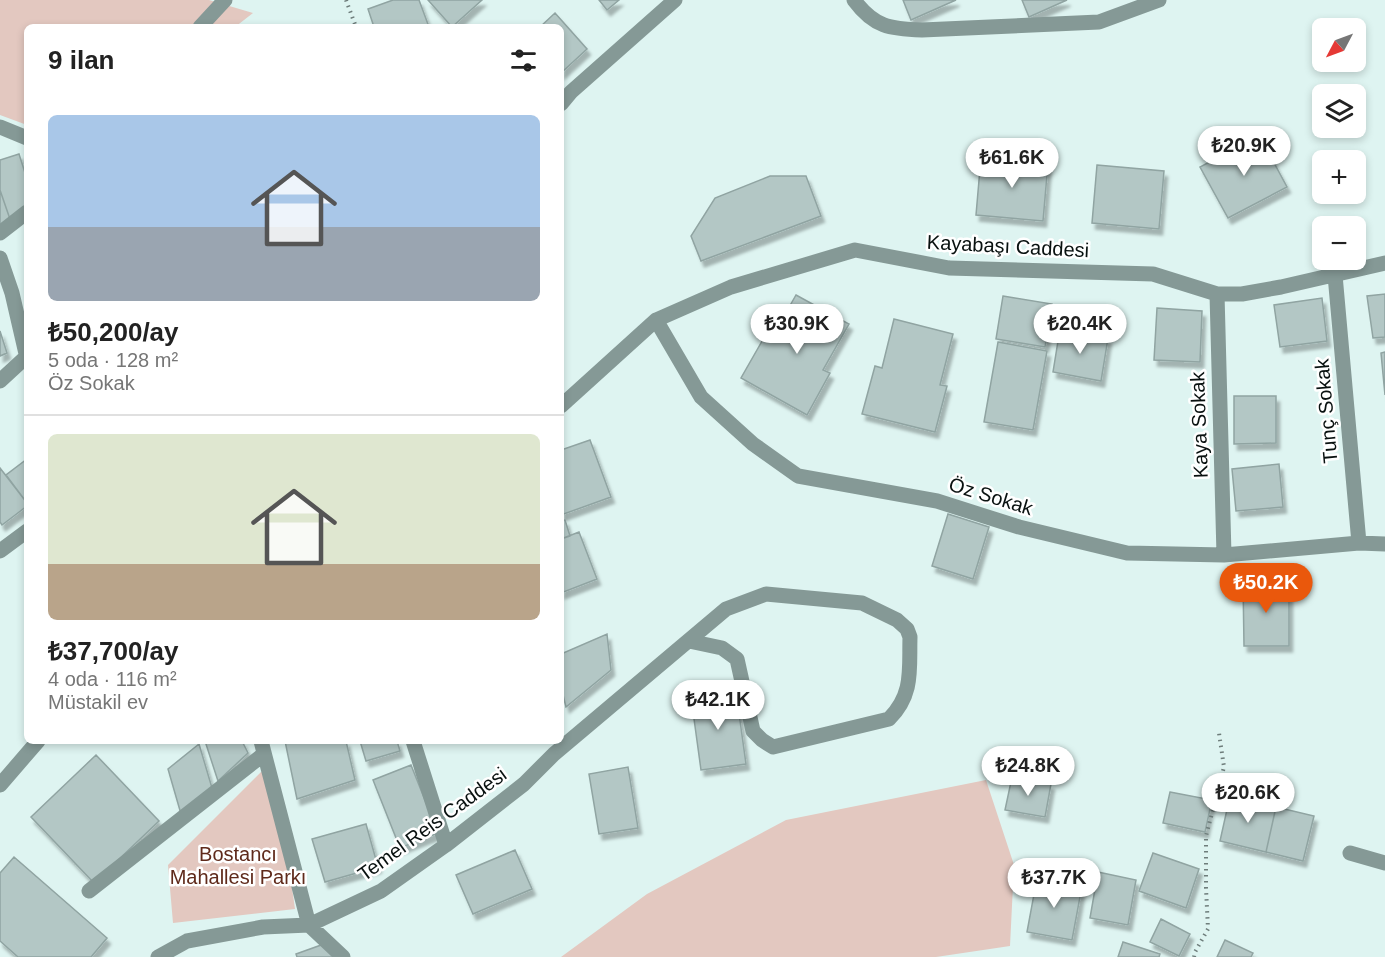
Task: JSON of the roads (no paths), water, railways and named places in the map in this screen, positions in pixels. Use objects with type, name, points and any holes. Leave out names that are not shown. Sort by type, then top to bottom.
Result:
[{"type":"street","points":[[203,24],[225,0]]},
{"type":"street","points":[[564,100],[675,0]]},
{"type":"street","points":[[854,0],[876,23],[894,29],[922,30],[1099,22],[1140,9],[1159,0]]},
{"type":"street","points":[[0,127],[24,137]]},
{"type":"street","points":[[0,233],[24,214]]},
{"type":"street","name":"Kayabaşı Caddesi","points":[[564,403],[656,321],[731,287],[855,249],[949,268],[1153,274],[1217,294],[1242,294],[1385,263]]},
{"type":"street","points":[[0,258],[12,293],[24,345]]},
{"type":"street","name":"Tunç Sokak","points":[[1335,275],[1359,543]]},
{"type":"street","name":"Kaya Sokak","points":[[1217,294],[1224,555]]},
{"type":"street","name":"Öz Sokak","points":[[656,321],[701,397],[753,444],[798,476],[937,501],[1019,527],[1126,553],[1224,555],[1359,543],[1385,544]]},
{"type":"street","points":[[0,381],[24,361]]},
{"type":"street","points":[[0,551],[24,533]]},
{"type":"street","name":"Temel Reis Caddesi","points":[[564,738],[689,641],[726,609],[766,594],[862,603],[887,614],[906,629],[910,637],[908,690],[900,708],[889,718],[773,747],[753,731],[737,659],[722,648],[689,641]]},
{"type":"street","points":[[0,785],[35,744]]},
{"type":"street","points":[[414,744],[446,845]]},
{"type":"street","points":[[89,891],[263,747],[309,925],[343,957]]},
{"type":"street","name":"Temel Reis Caddesi","points":[[158,957],[187,941],[263,927],[309,925],[381,891],[446,845],[524,784],[551,748]]},
{"type":"street","points":[[1350,854],[1385,863]]},
{"type":"park label","name":"Bostancı Mahallesi Parkı","points":[[238,866]]}]
